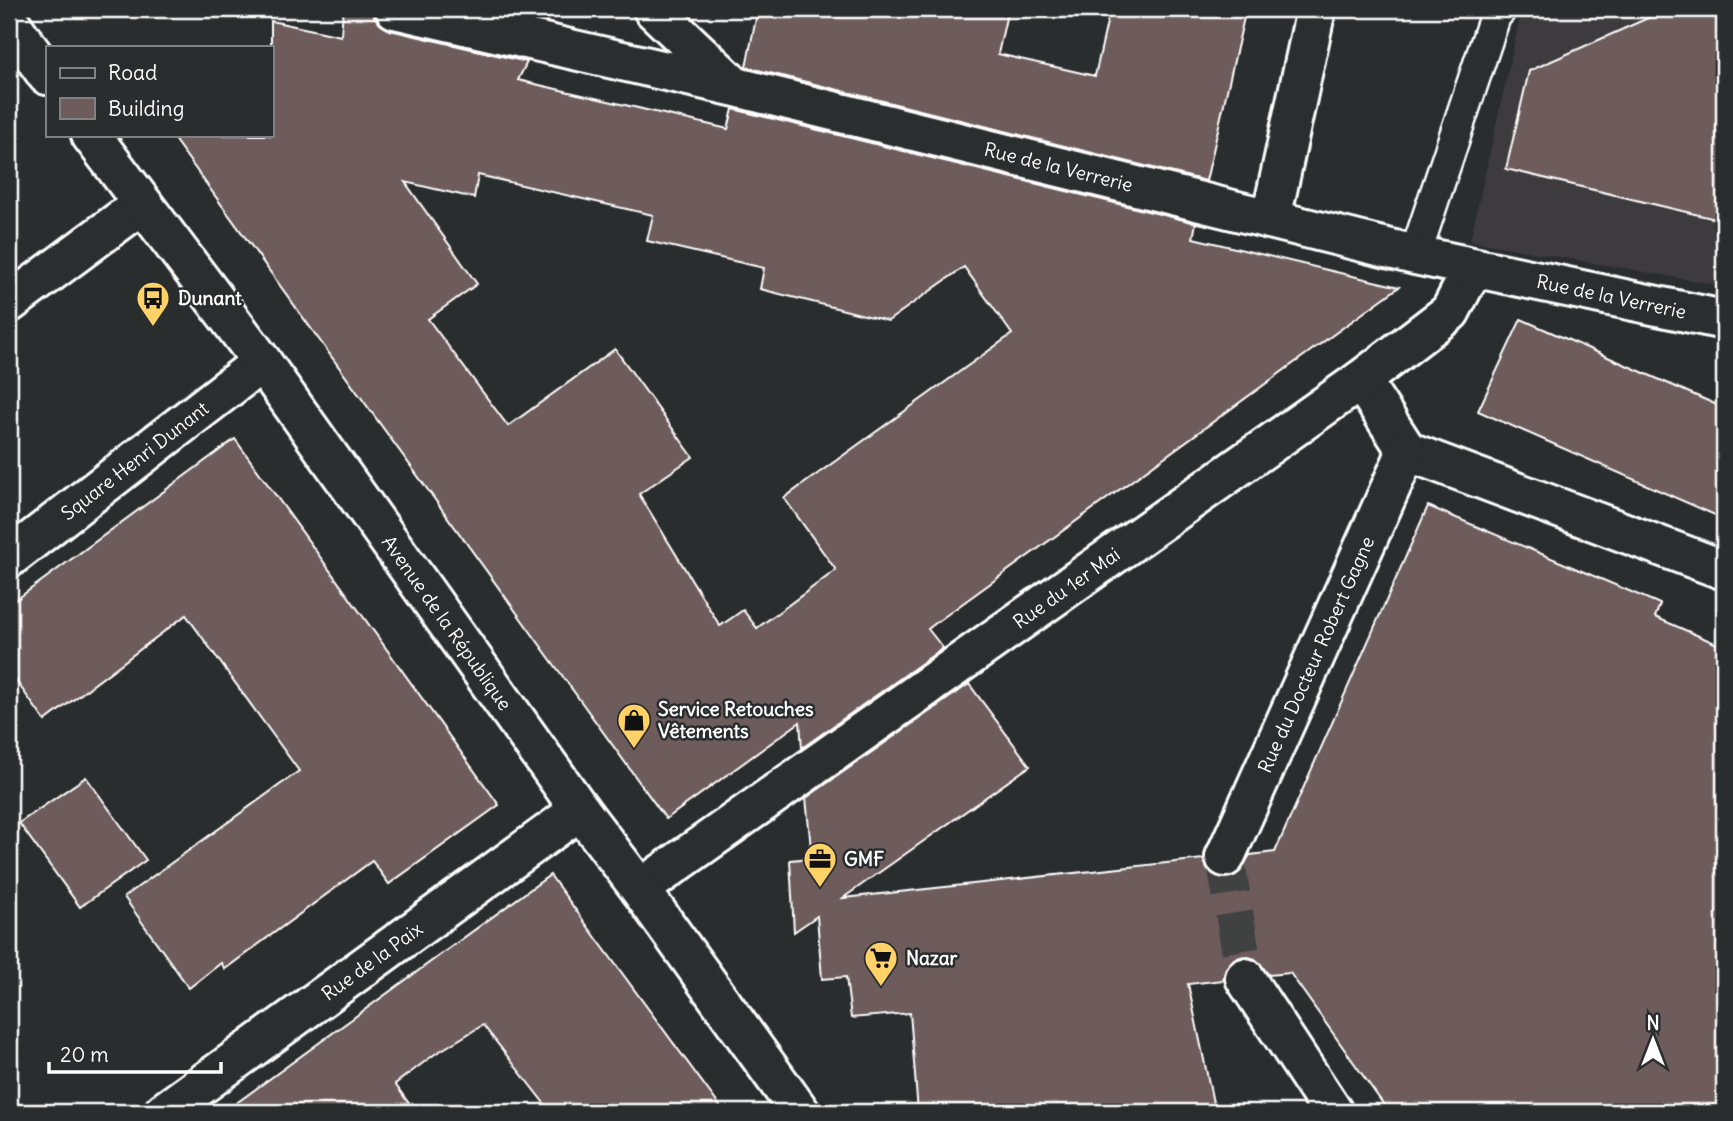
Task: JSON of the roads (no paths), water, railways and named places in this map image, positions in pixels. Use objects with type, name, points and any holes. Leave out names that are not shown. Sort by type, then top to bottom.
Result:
[{"type":"street","name":"Rue de la Verrerie","points":[[395,9],[736,87],[1415,255],[1724,320]]},
{"type":"street","points":[[653,9],[736,87]]},
{"type":"street","points":[[1271,219],[1316,9]]},
{"type":"street","points":[[9,21],[46,74]]},
{"type":"street","name":"Avenue de la République","points":[[92,136],[262,362],[580,810],[800,1112]]},
{"type":"street","points":[[9,303],[142,205]]},
{"type":"street","name":"Rue du 1er Mai","points":[[640,889],[1362,380],[1450,312],[1473,268]]},
{"type":"street","name":"Square Henri Dunant","points":[[9,558],[262,362]]},
{"type":"street","points":[[1362,380],[1406,451],[1724,570]]},
{"type":"street","name":"Rue du Docteur Robert Gagne","points":[[1225,857],[1406,451]]},
{"type":"street","name":"Rue de la Paix","points":[[164,1112],[580,810]]},
{"type":"street","points":[[1245,978],[1333,1112]]},
{"type":"lane","points":[[1415,255],[1495,16],[1501,9]]},
{"type":"tunnel","points":[[1225,857],[1245,978]]},
{"type":"place","name":"Dunant","points":[[153,328]]},
{"type":"place","name":"Service Retouches Vêtements","points":[[634,750]]},
{"type":"place","name":"GMF","points":[[820,889]]},
{"type":"place","name":"Nazar","points":[[881,988]]}]
